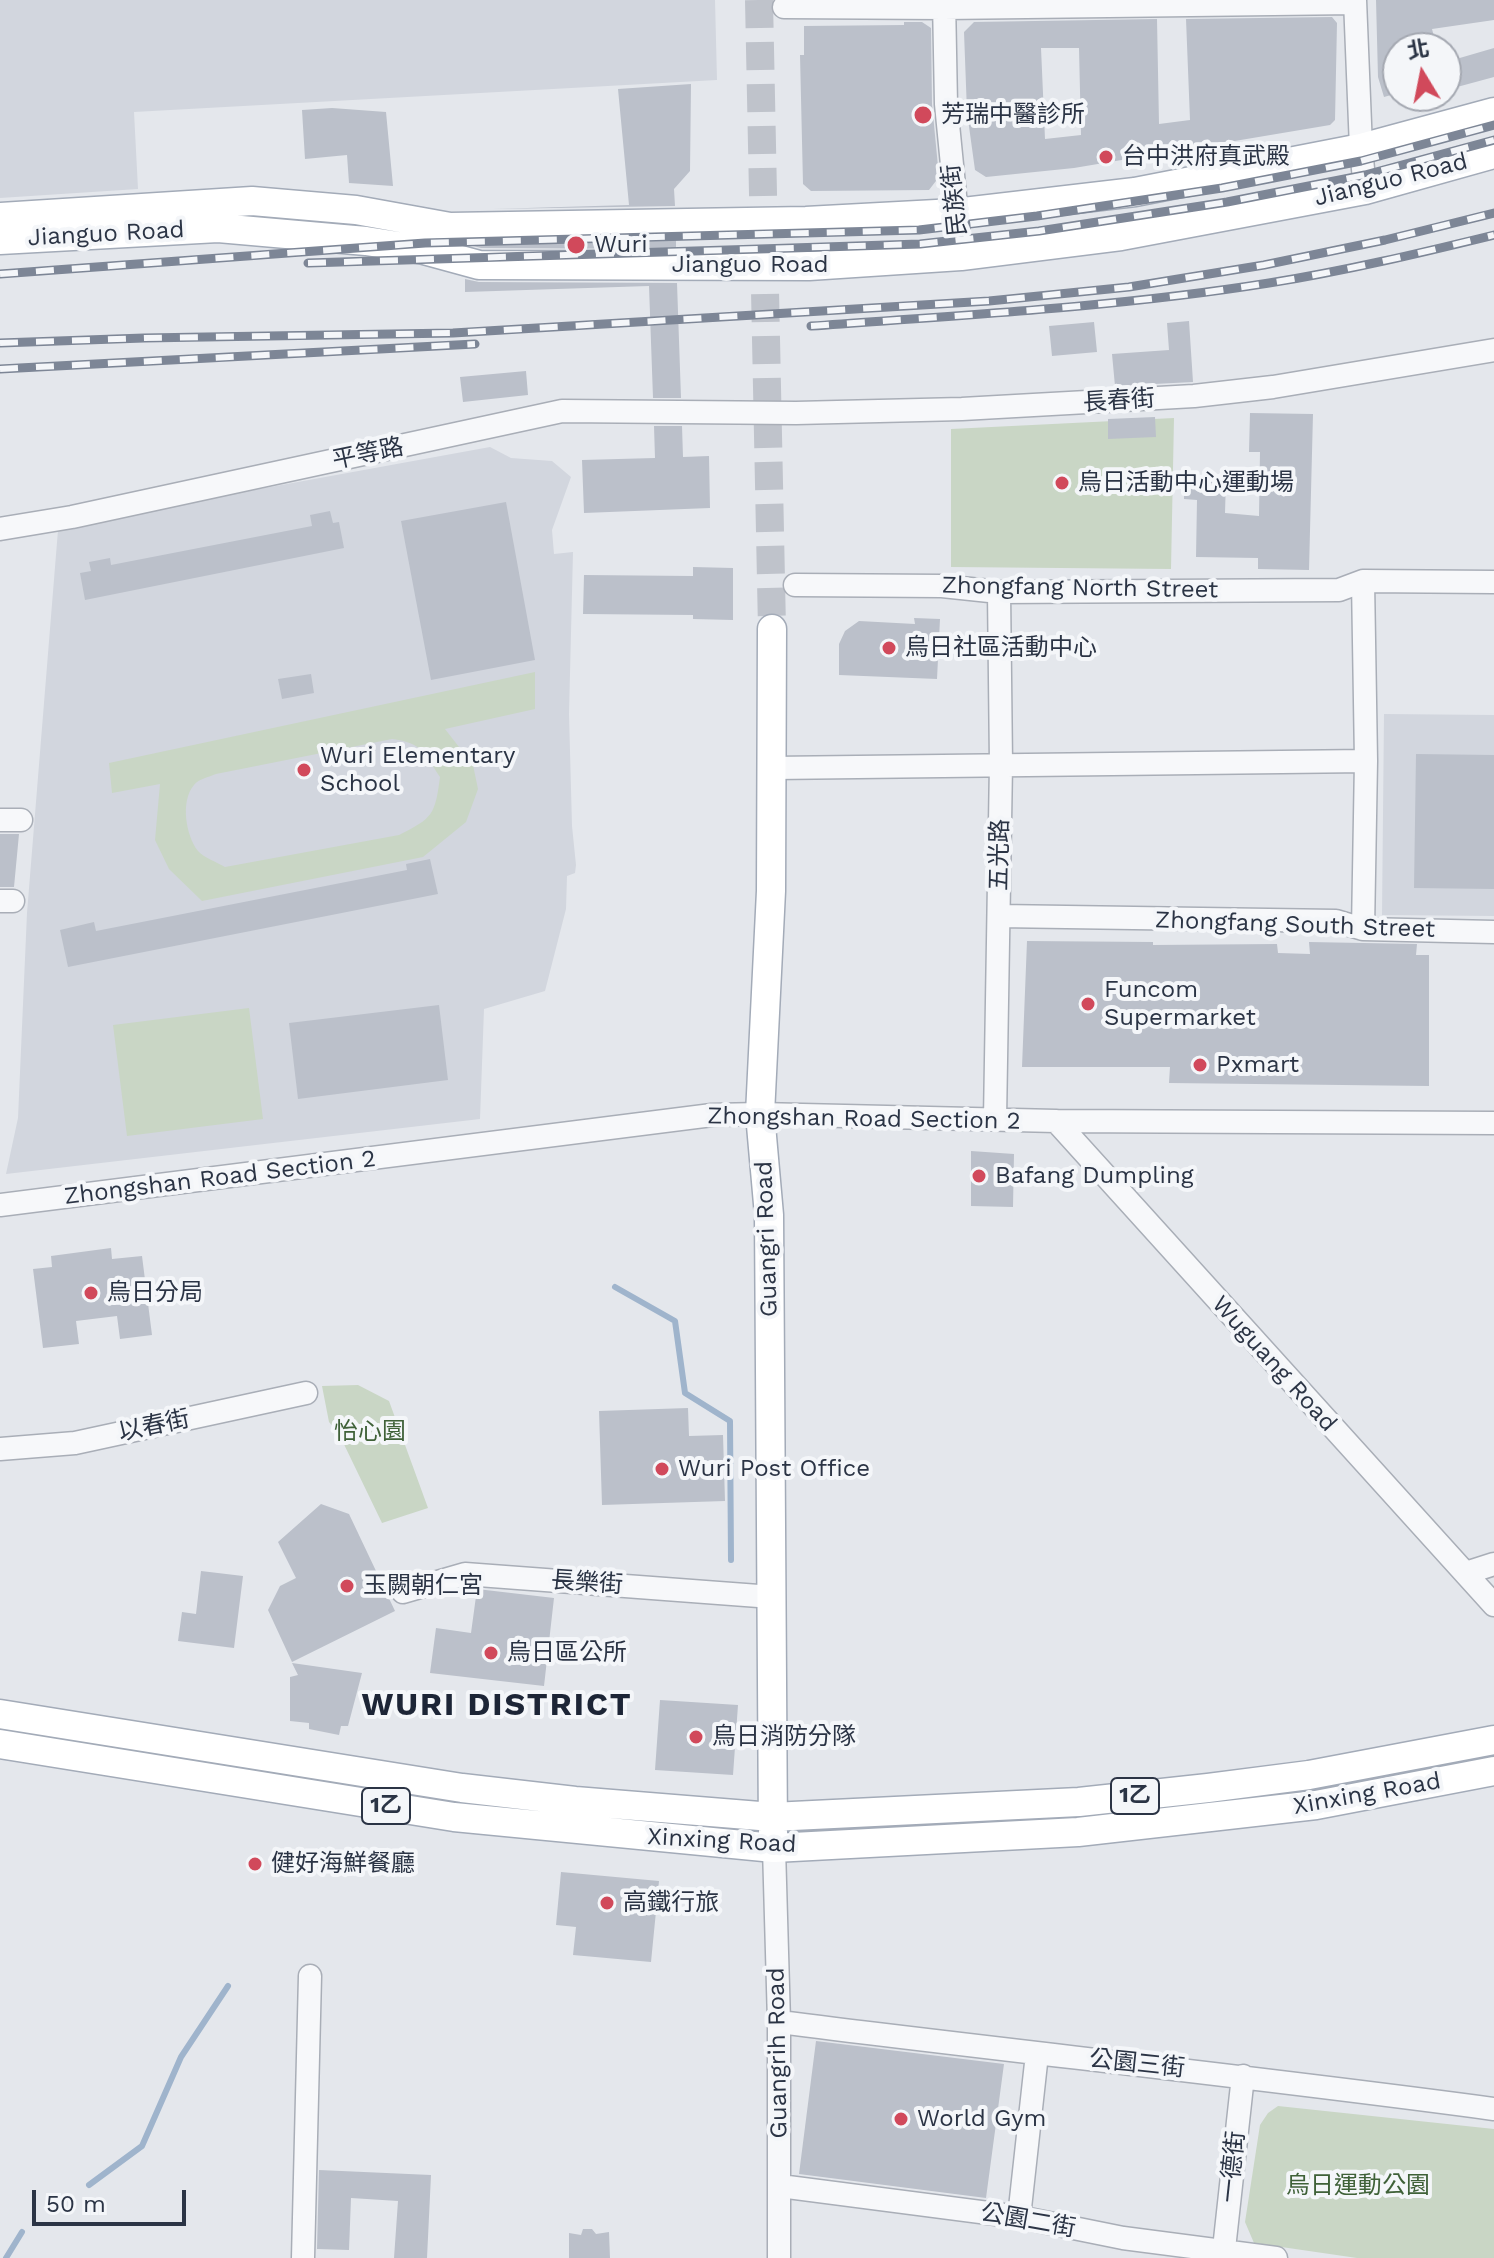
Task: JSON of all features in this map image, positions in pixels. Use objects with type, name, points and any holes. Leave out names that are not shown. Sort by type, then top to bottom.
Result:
[{"type":"main road","name":"Jianguo Road","points":[[0,217],[252,201],[356,210],[450,227],[806,221],[955,213],[1135,192],[1361,148],[1494,112]]},
{"type":"main road","name":"Jianguo Road","points":[[0,240],[218,228],[366,241],[424,250],[479,265],[809,266],[961,256],[1121,236],[1365,190],[1494,154]]},
{"type":"main road","name":"Guangri Road","points":[[772,629],[771,891],[760,1114],[769,1215],[774,1848]]},
{"type":"main road","name":"Xinxing Road","points":[[0,1714],[462,1788],[575,1801],[772,1817],[1079,1802],[1309,1775],[1494,1740]]},
{"type":"main road","name":"Xinxing Road","points":[[0,1744],[454,1817],[774,1848],[1138,1826],[1316,1805],[1494,1771]]},
{"type":"street","points":[[784,7],[1355,2],[1365,190]]},
{"type":"street","name":"民族街","points":[[944,4],[946,104],[961,256]]},
{"type":"street","name":"長春街","points":[[740,413],[962,409],[1194,396],[1273,387],[1494,350]]},
{"type":"street","name":"平等路","points":[[0,529],[72,517],[562,411],[740,413]]},
{"type":"street","points":[[1363,581],[1366,761],[1363,929]]},
{"type":"street","name":"Zhongfang North Street","points":[[795,585],[942,586],[999,592],[1339,590],[1363,581],[1494,582]]},
{"type":"street","name":"五光路","points":[[995,1119],[1001,764],[999,592]]},
{"type":"street","points":[[773,768],[1366,761]]},
{"type":"street","name":"Zhongfang South Street","points":[[999,916],[1336,921],[1363,929],[1494,932]]},
{"type":"street","name":"Zhongshan Road Section 2","points":[[0,1205],[712,1115],[1056,1121],[1494,1123]]},
{"type":"street","name":"Wuguang Road","points":[[1056,1121],[1494,1605]]},
{"type":"street","name":"以春街","points":[[0,1449],[75,1443],[306,1393]]},
{"type":"street","points":[[1466,1573],[1494,1564]]},
{"type":"street","name":"長樂街","points":[[403,1592],[465,1574],[772,1597]]},
{"type":"street","name":"Guangrih Road","points":[[774,1848],[779,2022],[779,2258]]},
{"type":"street","points":[[303,2258],[310,1976]]},
{"type":"street","name":"公園三街","points":[[779,2022],[1243,2076],[1494,2109]]},
{"type":"street","points":[[1019,2217],[1037,2054]]},
{"type":"street","name":"一德街","points":[[1224,2254],[1243,2076]]},
{"type":"street","name":"公園二街","points":[[780,2186],[1019,2217],[1123,2238],[1224,2254],[1276,2258]]},
{"type":"shaded area","points":[[0,0],[715,0],[717,80],[134,112],[138,189],[0,198]]},
{"type":"shaded area","name":"Wuri Elementary School","points":[[490,447],[511,458],[552,461],[571,477],[552,530],[554,554],[573,552],[569,714],[576,865],[575,873],[567,876],[566,909],[545,991],[484,1009],[480,1119],[6,1174],[18,1118],[27,913],[58,530],[210,498]]},
{"type":"shaded area","points":[[1384,714],[1494,715],[1494,916],[1382,915]]},
{"type":"green space","name":"烏日活動中心運動場","points":[[1174,418],[1171,569],[951,567],[951,429]]},
{"type":"green space","points":[[535,672],[535,709],[445,729],[473,765],[478,789],[466,822],[423,857],[202,901],[169,869],[155,840],[160,784],[112,793],[109,763]],"holes":[[[392,739],[417,746],[440,777],[430,814],[399,835],[225,867],[204,856],[194,845],[186,809],[190,792],[201,780],[216,774]]]},
{"type":"green space","points":[[249,1008],[263,1119],[127,1136],[113,1025]]},
{"type":"green space","name":"怡心園","points":[[358,1385],[389,1401],[428,1508],[382,1523],[339,1434],[329,1422],[322,1386]]},
{"type":"green space","name":"烏日運動公園","points":[[1278,2106],[1494,2129],[1494,2258],[1357,2258],[1254,2243],[1245,2222],[1260,2125],[1268,2113]]},
{"type":"building","points":[[1376,0],[1494,0],[1494,20],[1432,29],[1433,32],[1382,32],[1382,90],[1378,77]]},
{"type":"building","points":[[1332,17],[1337,23],[1335,120],[1330,125],[1074,168],[986,177],[975,170],[967,112],[964,32],[974,22],[1157,19],[1159,124],[1190,120],[1186,19]],"holes":[[[1041,48],[1079,48],[1081,135],[1045,139]]]},
{"type":"building","points":[[904,22],[922,22],[931,28],[932,104],[939,177],[929,190],[811,191],[803,184],[800,55],[804,55],[804,26],[904,25]]},
{"type":"building","points":[[1494,48],[1494,77],[1462,86],[1462,57]]},
{"type":"building","points":[[691,84],[690,171],[674,189],[675,206],[493,209],[629,205],[618,89]]},
{"type":"building","points":[[332,108],[386,112],[393,186],[349,183],[347,155],[305,159],[302,110]]},
{"type":"building","points":[[676,240],[676,249],[481,248],[466,244]]},
{"type":"building","points":[[465,279],[479,282],[677,283],[681,398],[653,398],[649,286],[465,292]]},
{"type":"building","points":[[1189,321],[1193,382],[1115,386],[1112,354],[1169,350],[1167,323]]},
{"type":"building","points":[[1094,322],[1097,352],[1052,356],[1049,326]]},
{"type":"building","points":[[526,371],[528,395],[463,402],[460,377]]},
{"type":"building","points":[[1250,413],[1313,414],[1309,570],[1258,569],[1258,558],[1196,557],[1197,500],[1184,499],[1184,478],[1226,479],[1225,513],[1259,516],[1260,452],[1249,452]]},
{"type":"building","points":[[1155,417],[1156,437],[1108,439],[1108,419]]},
{"type":"building","points":[[654,426],[682,426],[683,457],[709,456],[710,508],[584,513],[582,460],[655,458]]},
{"type":"building","points":[[506,502],[535,660],[431,680],[401,521]]},
{"type":"building","points":[[330,511],[333,523],[339,522],[344,548],[85,600],[80,573],[91,571],[89,562],[110,558],[111,565],[312,526],[310,515]]},
{"type":"building","points":[[693,567],[733,568],[733,620],[693,619],[693,615],[583,614],[584,575],[693,576]]},
{"type":"building","name":"烏日社區活動中心","points":[[914,618],[940,619],[937,679],[839,675],[839,644],[845,631],[859,621],[915,624]]},
{"type":"building","points":[[311,674],[314,693],[282,699],[278,679]]},
{"type":"building","points":[[1416,754],[1494,755],[1494,889],[1414,888]]},
{"type":"building","points":[[0,834],[19,834],[14,887],[0,887]]},
{"type":"building","points":[[430,859],[438,894],[68,967],[60,930],[94,922],[96,931],[407,870],[406,864]]},
{"type":"building","points":[[1027,941],[1153,942],[1153,945],[1277,944],[1278,953],[1310,954],[1309,942],[1417,944],[1416,955],[1429,955],[1429,1086],[1169,1083],[1170,1067],[1022,1067]]},
{"type":"building","points":[[439,1005],[448,1080],[298,1099],[289,1023]]},
{"type":"building","points":[[971,1151],[1014,1154],[1013,1207],[971,1206]]},
{"type":"building","name":"烏日分局","points":[[111,1248],[112,1259],[142,1256],[152,1335],[120,1339],[117,1316],[76,1321],[79,1344],[43,1348],[33,1269],[52,1267],[51,1256]]},
{"type":"building","name":"Wuri Post Office","points":[[688,1408],[689,1436],[723,1435],[725,1501],[602,1505],[599,1411]]},
{"type":"building","name":"玉闕朝仁宮","points":[[321,1504],[349,1514],[395,1611],[292,1662],[268,1610],[280,1586],[296,1578],[278,1542]]},
{"type":"building","points":[[201,1571],[243,1576],[234,1648],[178,1641],[182,1612],[196,1614]]},
{"type":"building","name":"烏日區公所","points":[[477,1589],[554,1598],[544,1686],[430,1673],[436,1628],[471,1633]]},
{"type":"building","points":[[292,1663],[362,1673],[348,1726],[341,1726],[339,1735],[309,1729],[309,1723],[290,1721],[290,1677],[298,1675]]},
{"type":"building","name":"烏日消防分隊","points":[[660,1700],[738,1705],[733,1775],[655,1770]]},
{"type":"building","name":"高鐵行旅","points":[[561,1872],[659,1881],[651,1962],[573,1955],[576,1927],[556,1925]]},
{"type":"building","name":"World Gym","points":[[816,2041],[1004,2064],[986,2198],[799,2174]]},
{"type":"building","points":[[319,2170],[431,2175],[427,2258],[394,2258],[398,2201],[351,2198],[349,2250],[317,2249]]},
{"type":"building","points":[[583,2229],[592,2229],[596,2234],[609,2232],[610,2258],[569,2258],[569,2233],[581,2235]]},
{"type":"waterway","points":[[615,1287],[675,1321],[685,1393],[730,1421],[731,1560]]},
{"type":"waterway","points":[[89,2185],[142,2146],[181,2057],[228,1986]]},
{"type":"waterway","points":[[6,2258],[22,2232]]},
{"type":"tunnel","points":[[759,0],[772,629]]},
{"type":"railway","points":[[0,274],[425,243],[919,230],[1222,188],[1361,161],[1494,125]]},
{"type":"railway","points":[[308,263],[920,244],[1039,231],[1227,202],[1365,175],[1494,140]]},
{"type":"railway","points":[[0,343],[453,333],[989,301],[1129,287],[1264,265],[1494,213]]},
{"type":"railway","points":[[811,326],[1041,309],[1212,291],[1326,273],[1494,235]]},
{"type":"railway","points":[[0,369],[475,344]]},
{"type":"place","name":"芳瑞中醫診所","points":[[923,115]]},
{"type":"place","name":"台中洪府真武殿","points":[[1106,157]]},
{"type":"place","name":"Wuri","points":[[576,245]]},
{"type":"place","name":"烏日活動中心運動場","points":[[1062,483]]},
{"type":"place","name":"烏日社區活動中心","points":[[889,648]]},
{"type":"place","name":"Wuri Elementary School","points":[[304,770]]},
{"type":"place","name":"Funcom Supermarket","points":[[1088,1004]]},
{"type":"place","name":"Pxmart","points":[[1200,1065]]},
{"type":"place","name":"Bafang Dumpling","points":[[979,1176]]},
{"type":"place","name":"烏日分局","points":[[91,1293]]},
{"type":"place","name":"Wuri Post Office","points":[[662,1469]]},
{"type":"place","name":"玉闕朝仁宮","points":[[347,1586]]},
{"type":"place","name":"烏日區公所","points":[[491,1653]]},
{"type":"place","name":"烏日消防分隊","points":[[696,1737]]},
{"type":"place","name":"健好海鮮餐廳","points":[[255,1864]]},
{"type":"place","name":"高鐵行旅","points":[[607,1903]]},
{"type":"place","name":"World Gym","points":[[901,2119]]},
{"type":"district","name":"WURI DISTRICT","points":[[497,1706]]}]
